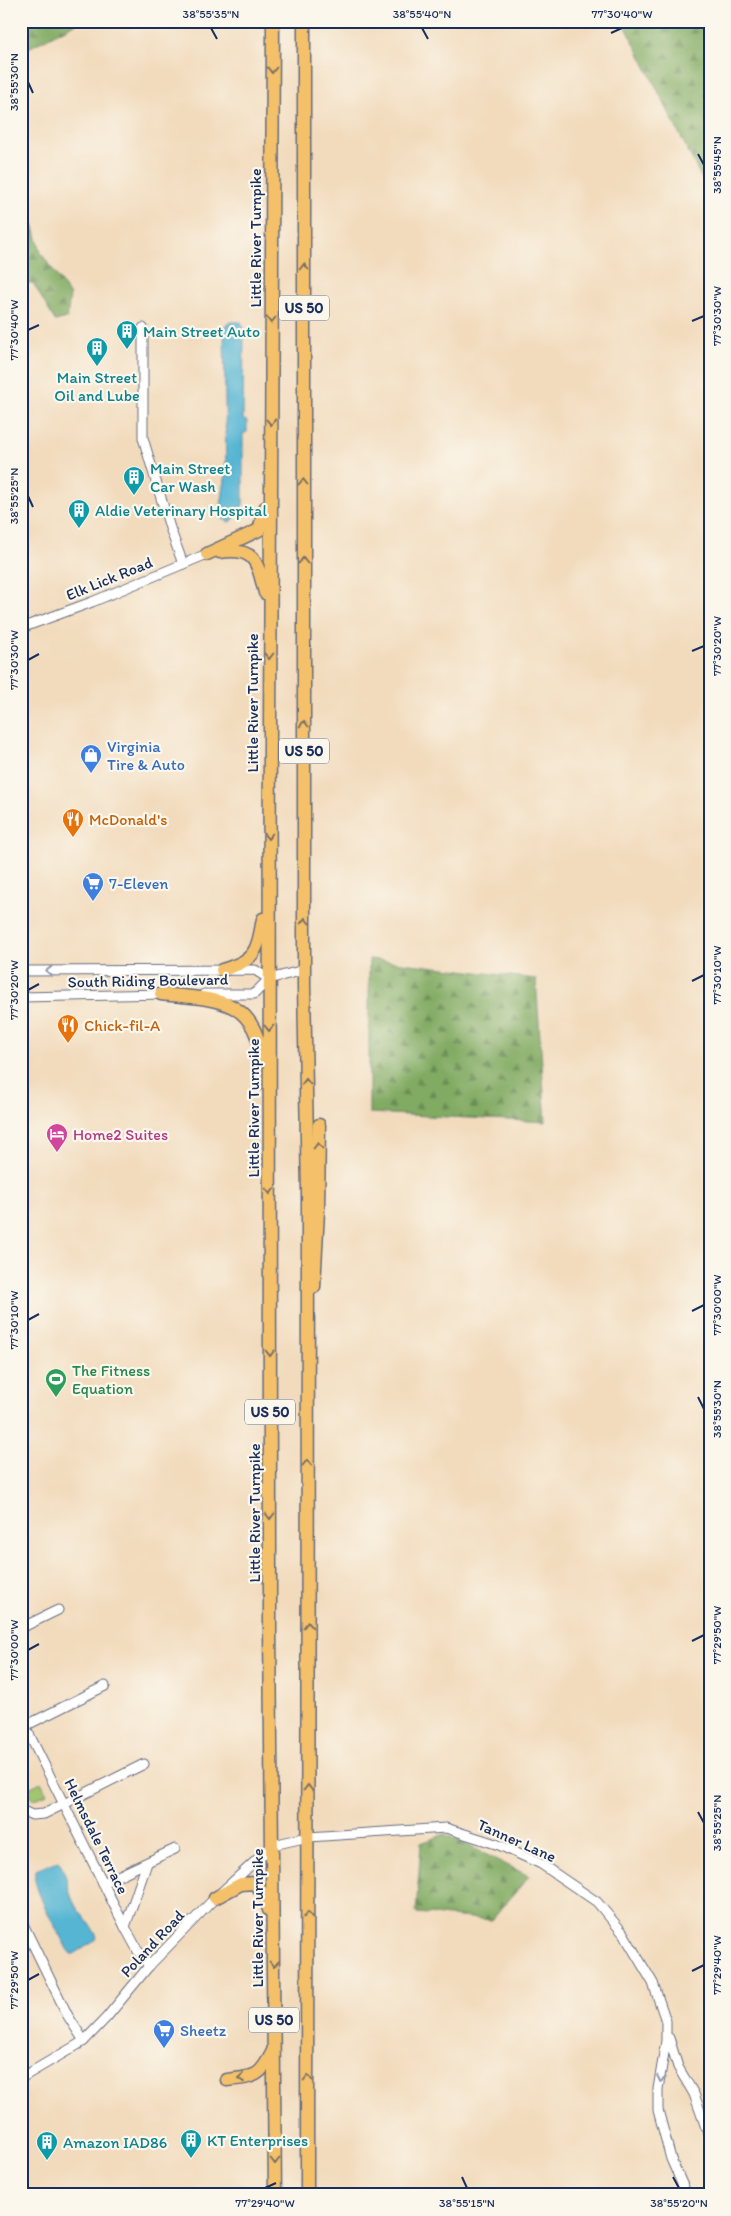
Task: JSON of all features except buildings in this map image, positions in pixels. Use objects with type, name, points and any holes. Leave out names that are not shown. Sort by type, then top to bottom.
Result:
[{"type":"highway","name":"Little River Turnpike","points":[[273,21],[270,369],[272,466],[269,608],[268,884],[270,1631],[275,2195]]},
{"type":"highway","name":"US 50","points":[[304,21],[304,970],[308,1192],[307,2195]]},
{"type":"highway","points":[[208,554],[259,530],[264,520],[272,466]]},
{"type":"highway","points":[[208,554],[239,550],[251,556],[258,568],[269,608]]},
{"type":"highway","points":[[222,970],[246,962],[256,952],[268,884]]},
{"type":"highway","points":[[160,994],[221,1002],[236,1008],[249,1020],[254,1026],[261,1044],[270,1120]]},
{"type":"highway","points":[[307,1316],[317,1266],[318,1125]]},
{"type":"highway","points":[[216,1898],[241,1884],[254,1883],[262,1890],[267,1900],[274,1938]]},
{"type":"highway","points":[[227,2080],[252,2078],[258,2075],[266,2065],[274,2048]]},
{"type":"street","points":[[143,328],[143,438],[183,564]]},
{"type":"street","name":"Elk Lick Road","points":[[21,628],[92,602],[208,554]]},
{"type":"street","name":"South Riding Boulevard","points":[[21,971],[255,970],[269,980]]},
{"type":"street","name":"South Riding Boulevard","points":[[21,997],[254,994],[269,980],[304,970]]},
{"type":"street","points":[[21,1628],[58,1610]]},
{"type":"street","points":[[23,1722],[105,1686]]},
{"type":"street","name":"Helmsdale Terrace","points":[[23,1722],[125,1927],[138,1951],[149,1966]]},
{"type":"street","points":[[21,1810],[32,1815],[39,1815],[144,1764]]},
{"type":"street","name":"Tanner Lane","points":[[308,1837],[446,1828],[498,1845],[540,1864],[597,1902],[624,1933],[654,1983],[663,2008],[667,2030],[664,2063],[658,2088],[658,2110],[671,2159],[687,2195]]},
{"type":"street","points":[[273,1845],[308,1837]]},
{"type":"street","name":"Poland Road","points":[[21,2078],[84,2041],[107,2017],[149,1966],[216,1898],[273,1845]]},
{"type":"street","points":[[103,1883],[175,1849]]},
{"type":"street","points":[[125,1927],[147,1863]]},
{"type":"street","points":[[21,1920],[68,2016],[84,2041]]},
{"type":"street","points":[[667,2030],[677,2063],[694,2094],[710,2139]]},
{"type":"green space","points":[[21,21],[81,21],[21,52]]},
{"type":"green space","points":[[623,21],[710,21],[710,195]]},
{"type":"green space","points":[[21,179],[41,253],[70,295],[67,318],[55,321],[33,283],[21,283]]},
{"type":"green space","points":[[369,959],[536,979],[546,1122],[369,1113]]},
{"type":"green space","points":[[41,1782],[47,1794],[33,1800],[27,1789]]},
{"type":"green space","points":[[445,1834],[529,1876],[492,1920],[416,1913],[421,1843]]},
{"type":"water","points":[[230,322],[241,322],[244,329],[243,420],[247,421],[247,432],[243,434],[243,504],[238,516],[229,522],[221,518],[220,512],[226,473],[224,327]]},
{"type":"water","points":[[58,1861],[63,1870],[73,1901],[97,1937],[95,1941],[74,1954],[71,1954],[67,1949],[36,1886],[36,1870]]},
{"type":"place","name":"Main Street Auto","points":[[127,350]]},
{"type":"place","name":"Main Street Oil and Lube","points":[[97,367]]},
{"type":"place","name":"Main Street Car Wash","points":[[134,496]]},
{"type":"place","name":"Aldie Veterinary Hospital","points":[[79,529]]},
{"type":"place","name":"Virginia Tire & Auto","points":[[91,774]]},
{"type":"place","name":"McDonald's","points":[[73,838]]},
{"type":"place","name":"7-Eleven","points":[[93,902]]},
{"type":"place","name":"Chick-fil-A","points":[[68,1044]]},
{"type":"place","name":"Home2 Suites","points":[[57,1153]]},
{"type":"place","name":"The Fitness Equation","points":[[56,1398]]},
{"type":"place","name":"Sheetz","points":[[164,2049]]},
{"type":"place","name":"KT Enterprises","points":[[191,2159]]},
{"type":"place","name":"Amazon IAD86","points":[[47,2161]]}]
